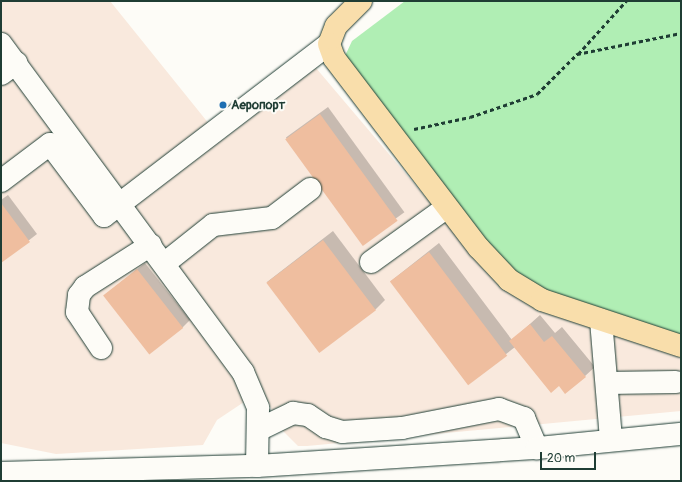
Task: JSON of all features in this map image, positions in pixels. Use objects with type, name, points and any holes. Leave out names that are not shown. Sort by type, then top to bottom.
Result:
[{"type":"main road","points":[[361,1],[336,26],[329,44],[334,58],[446,208],[509,280],[542,300],[681,346]]},
{"type":"street","points":[[1,44],[8,69],[121,203],[243,372],[256,400],[260,429],[257,466]]},
{"type":"street","points":[[1,181],[50,144],[104,216],[329,44]]},
{"type":"street","points":[[165,264],[213,225],[272,218],[310,189]]},
{"type":"street","points":[[371,262],[446,208]]},
{"type":"street","points":[[102,348],[77,312],[79,295],[85,287],[151,245]]},
{"type":"street","points":[[601,320],[611,440]]},
{"type":"street","points":[[607,383],[676,382]]},
{"type":"street","points":[[260,429],[293,413],[308,416],[326,428],[342,432],[402,428],[499,409],[524,418],[537,448]]},
{"type":"street","points":[[1,472],[192,475],[257,466],[537,448],[681,434]]},
{"type":"path","points":[[393,138],[537,94],[577,54],[626,1]]},
{"type":"path","points":[[577,54],[681,33]]},
{"type":"shaded area","points":[[1,1],[110,1],[222,140],[316,68],[444,219],[681,355],[681,411],[298,446],[282,430],[262,390],[217,420],[203,445],[56,454],[1,443]]},
{"type":"green space","points":[[405,1],[681,1],[681,338],[549,296],[506,272],[345,56],[352,41]]},
{"type":"building","points":[[320,114],[398,221],[363,246],[285,139]]},
{"type":"building","points":[[1,203],[30,242],[1,263]]},
{"type":"building","points":[[323,240],[376,310],[319,353],[266,283]]},
{"type":"building","points":[[429,252],[507,356],[468,385],[390,281]]},
{"type":"building","points":[[137,269],[183,328],[149,355],[103,295]]},
{"type":"building","points":[[530,324],[544,342],[552,336],[586,377],[565,394],[559,386],[551,393],[509,341]]},
{"type":"place","name":"Аеропорт","points":[[223,105]]}]
